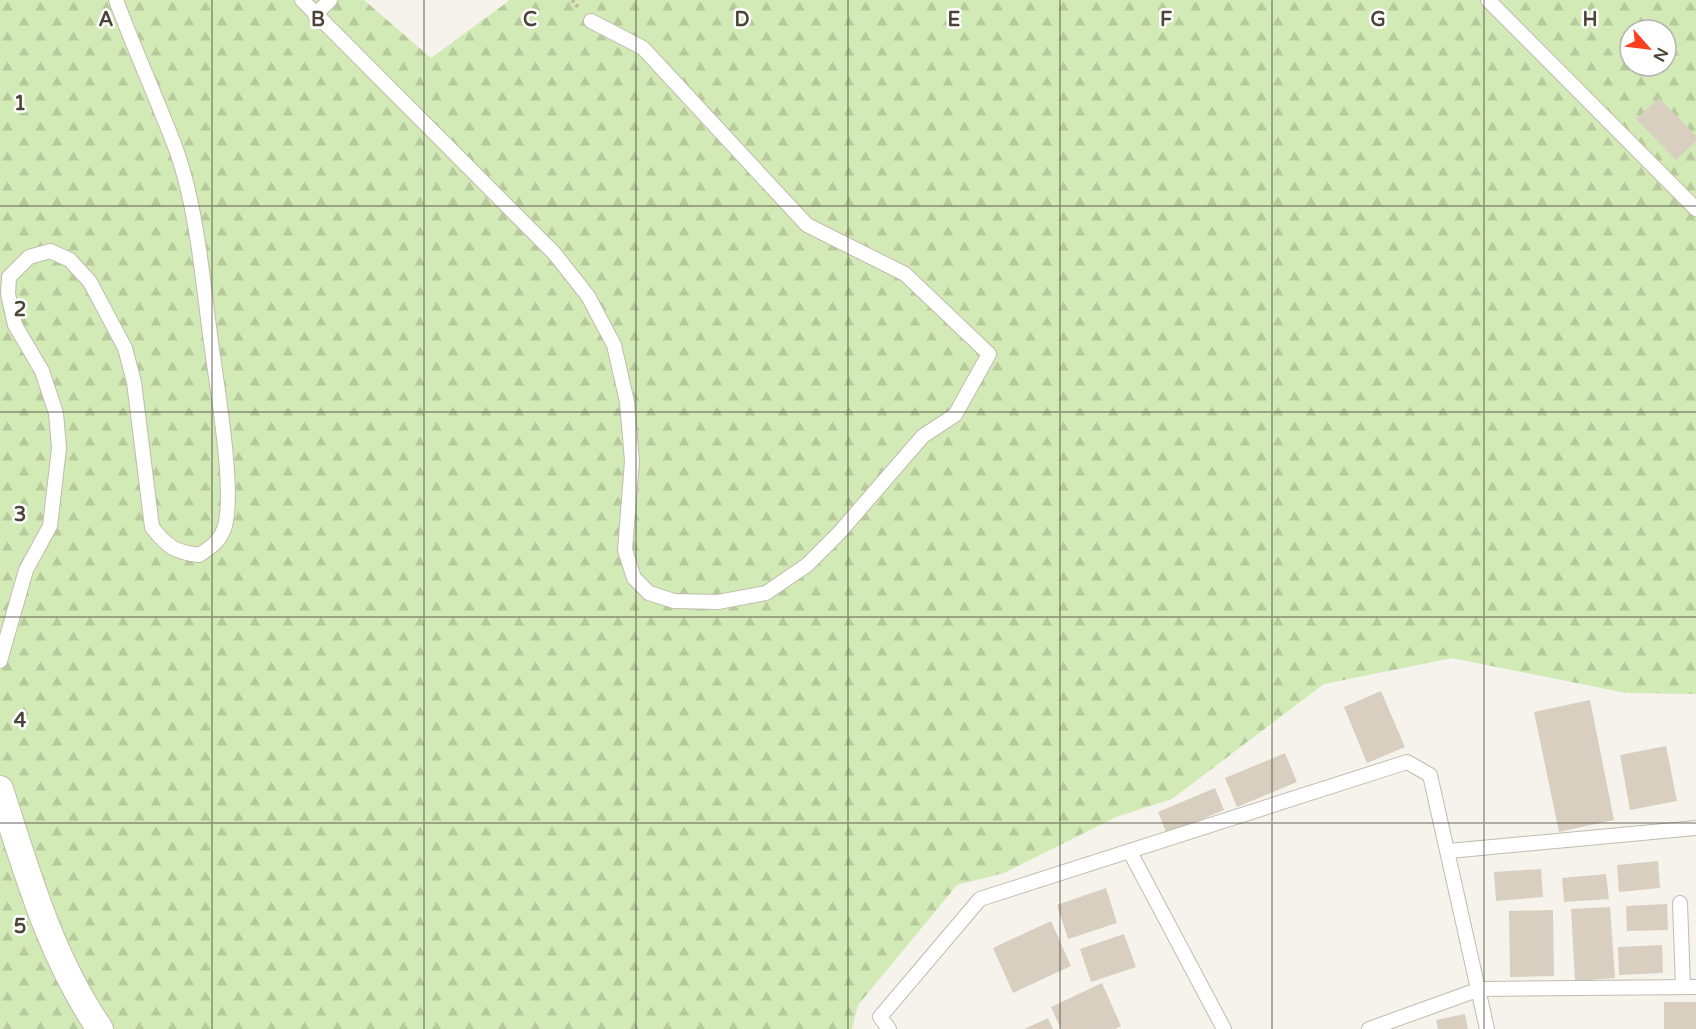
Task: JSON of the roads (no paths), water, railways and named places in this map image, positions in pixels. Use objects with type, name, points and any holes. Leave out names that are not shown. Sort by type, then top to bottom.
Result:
[{"type":"street","points":[[0,789],[42,918],[78,996],[100,1029]]},
{"type":"lane","points":[[0,661],[26,570],[50,526],[59,448],[56,414],[42,371],[15,325],[8,294],[9,277],[29,257],[50,251],[70,260],[90,282],[117,330],[125,348],[134,382],[152,527],[165,545],[184,553],[199,555],[216,544],[224,528],[228,507],[222,418],[204,279],[193,221],[177,153],[116,0]]},
{"type":"lane","points":[[302,0],[554,253],[588,296],[614,345],[627,402],[632,460],[625,550],[634,578],[649,593],[674,601],[718,602],[766,593],[807,565],[839,533],[923,436],[955,415],[988,354],[904,274],[807,225],[643,48],[591,21]]},
{"type":"lane","points":[[315,15],[330,0]]},
{"type":"lane","points":[[1488,0],[1696,209]]},
{"type":"lane","points":[[1499,0],[1508,20]]},
{"type":"lane","points":[[890,1029],[880,1017],[980,899],[1407,762],[1430,775],[1480,989],[1487,1029]]},
{"type":"lane","points":[[1449,851],[1696,828]]},
{"type":"lane","points":[[1130,852],[1224,1029]]},
{"type":"lane","points":[[1369,1029],[1480,989],[1690,987],[1680,903]]}]
